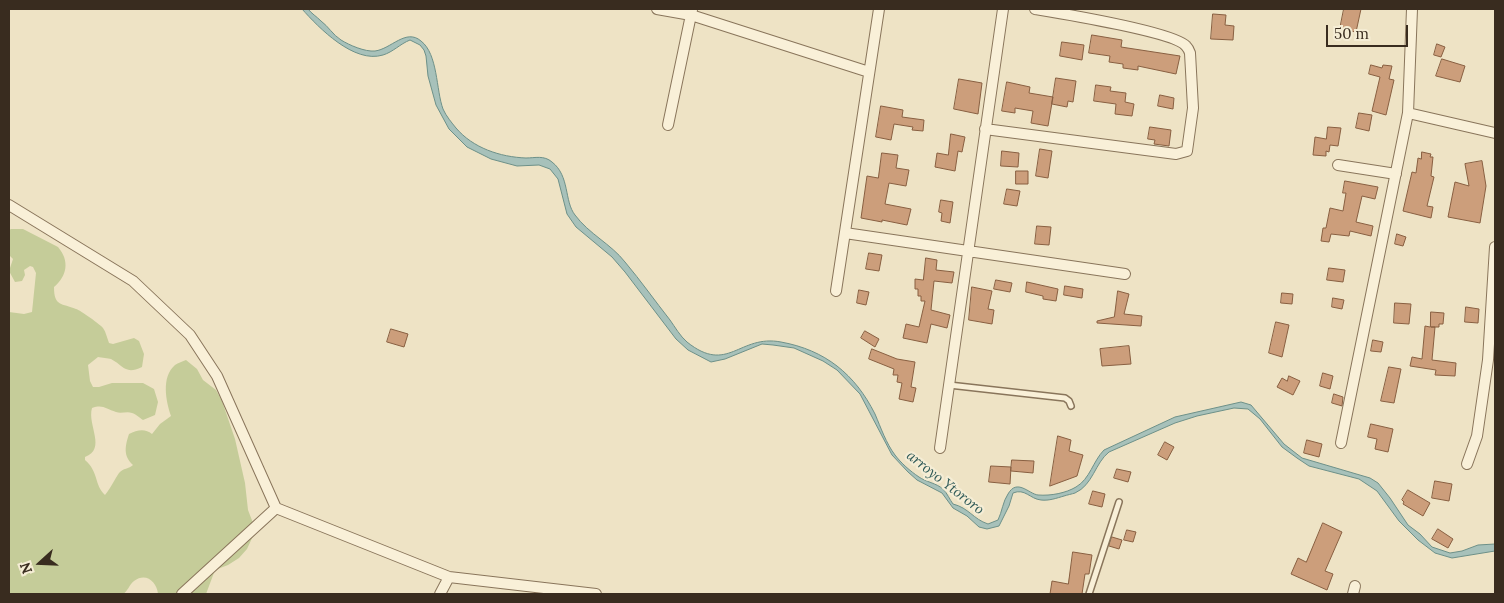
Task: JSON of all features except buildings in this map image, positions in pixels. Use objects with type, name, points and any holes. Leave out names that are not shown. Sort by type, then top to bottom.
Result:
[{"type":"street","points":[[657,9],[692,12],[869,72]]},
{"type":"street","points":[[836,291],[879,9]]},
{"type":"street","points":[[940,448],[1002,9]]},
{"type":"street","points":[[985,129],[1176,154],[1187,151],[1193,108],[1190,53],[1186,45],[1169,37],[1077,16],[1035,9]]},
{"type":"street","points":[[1341,443],[1408,113],[1412,9]]},
{"type":"street","points":[[668,125],[692,12]]},
{"type":"street","points":[[1408,113],[1495,134]]},
{"type":"street","points":[[1338,165],[1396,174]]},
{"type":"street","points":[[9,205],[133,281],[190,335],[217,376],[276,508],[449,577],[596,594]]},
{"type":"street","points":[[845,233],[1125,274]]},
{"type":"street","points":[[1467,464],[1477,436],[1488,360],[1495,247]]},
{"type":"street","points":[[182,594],[276,508]]},
{"type":"street","points":[[440,594],[449,577]]},
{"type":"lane","points":[[949,385],[1065,398],[1071,406]]},
{"type":"lane","points":[[1088,594],[1119,502]]},
{"type":"green space","points":[[23,229],[58,247],[62,252],[65,268],[62,278],[54,287],[57,301],[78,310],[101,326],[109,343],[113,344],[134,338],[139,341],[144,354],[142,367],[132,370],[125,369],[111,359],[98,357],[88,365],[90,381],[93,387],[112,383],[143,383],[154,389],[158,402],[155,415],[143,420],[130,412],[118,413],[102,407],[92,408],[91,415],[96,442],[95,448],[85,457],[85,460],[92,469],[99,487],[105,495],[119,473],[133,465],[126,454],[129,434],[141,430],[152,434],[160,424],[171,416],[166,396],[166,382],[175,365],[186,360],[197,369],[203,380],[216,390],[222,401],[235,439],[245,483],[248,510],[253,523],[253,536],[247,549],[239,558],[215,570],[206,594],[158,594],[153,582],[147,578],[138,578],[123,594],[9,594],[9,312],[24,314],[32,312],[36,273],[33,267],[30,266],[24,270],[25,275],[22,281],[15,282],[9,271],[13,259],[9,255],[9,230]]},
{"type":"water","points":[[302,9],[308,9],[341,40],[362,49],[375,51],[398,40],[410,37],[421,41],[427,47],[434,63],[443,109],[456,128],[470,141],[488,150],[506,156],[543,158],[552,162],[562,174],[569,203],[575,215],[619,256],[687,342],[701,351],[713,355],[724,354],[754,343],[767,341],[781,342],[811,351],[825,358],[837,366],[858,387],[875,414],[889,446],[900,461],[919,477],[943,489],[953,504],[963,508],[983,522],[988,524],[998,520],[1006,497],[1015,487],[1023,488],[1038,495],[1068,491],[1081,484],[1104,450],[1175,417],[1241,402],[1251,405],[1284,444],[1302,458],[1370,478],[1378,483],[1408,525],[1432,547],[1450,553],[1478,545],[1495,544],[1495,551],[1452,558],[1435,553],[1418,540],[1399,521],[1377,491],[1359,479],[1309,466],[1282,447],[1260,419],[1248,409],[1234,408],[1175,423],[1109,452],[1100,462],[1086,485],[1075,493],[1044,500],[1021,492],[1013,493],[999,526],[987,529],[979,527],[967,516],[953,508],[942,493],[917,480],[892,455],[860,394],[837,370],[823,361],[794,348],[762,344],[725,359],[711,362],[688,350],[676,339],[612,257],[576,227],[567,214],[558,179],[550,169],[539,165],[517,166],[491,159],[467,147],[449,129],[436,105],[428,76],[426,56],[420,45],[410,40],[383,55],[360,54],[327,34]]},
{"type":"water label","name":"arroyo Ytororo","points":[[945,483]]}]
